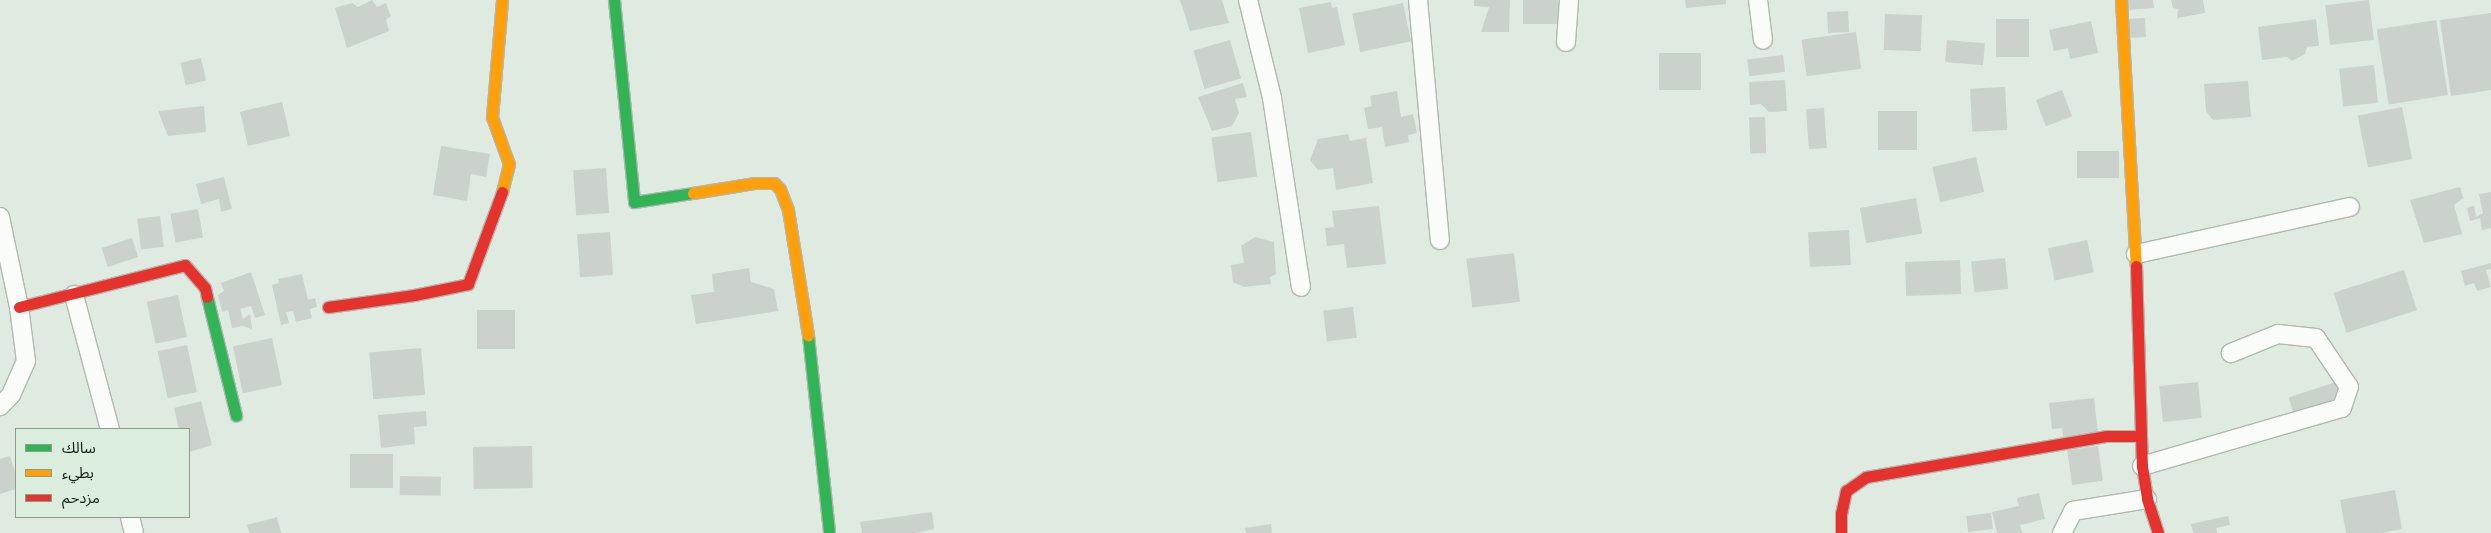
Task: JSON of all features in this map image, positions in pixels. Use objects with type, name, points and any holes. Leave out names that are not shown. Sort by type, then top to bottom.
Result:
[{"type":"street","points":[[328,307],[414,295],[468,284],[499,203],[509,164],[492,117],[502,0]]},
{"type":"street","points":[[614,0],[634,202],[755,183],[774,183],[780,189],[788,210],[808,332],[828,531]]},
{"type":"street","points":[[1248,0],[1272,98],[1301,287]]},
{"type":"street","points":[[1418,0],[1440,240]]},
{"type":"street","points":[[1566,42],[1569,0]]},
{"type":"street","points":[[1758,0],[1763,40]]},
{"type":"street","points":[[2121,0],[2136,254],[2142,466],[2147,499],[2158,533]]},
{"type":"street","points":[[2136,254],[2350,208]]},
{"type":"street","points":[[0,217],[19,307],[26,361],[12,395],[0,406]]},
{"type":"street","points":[[19,307],[185,265],[205,288],[236,415]]},
{"type":"street","points":[[74,294],[110,428]]},
{"type":"street","points":[[2142,466],[2342,408],[2349,387],[2316,338],[2278,334],[2231,353]]},
{"type":"street","points":[[1841,533],[1841,514],[1846,490],[1866,477],[2106,436],[2141,436]]},
{"type":"street","points":[[2062,533],[2073,511],[2147,499]]},
{"type":"street","points":[[130,518],[134,533]]},
{"type":"building","points":[[372,0],[377,7],[386,3],[391,17],[386,19],[389,31],[347,48],[335,8],[352,3],[358,7]]},
{"type":"building","points":[[1180,0],[1222,0],[1229,23],[1190,31]]},
{"type":"building","points":[[1474,0],[1510,0],[1509,32],[1481,32],[1489,7],[1474,6]]},
{"type":"building","points":[[1523,0],[1558,0],[1558,24],[1523,24]]},
{"type":"building","points":[[1685,0],[1726,0],[1726,4],[1686,8]]},
{"type":"building","points":[[2126,0],[2153,0],[2154,8],[2127,10]]},
{"type":"building","points":[[2171,0],[2203,0],[2205,13],[2177,18],[2178,9],[2173,8]]},
{"type":"building","points":[[2369,0],[2374,40],[2330,45],[2325,5]]},
{"type":"building","points":[[1331,2],[1332,8],[1337,7],[1345,45],[1308,53],[1299,8]]},
{"type":"building","points":[[1403,3],[1411,41],[1360,52],[1352,14]]},
{"type":"building","points":[[1848,11],[1849,32],[1828,33],[1827,12]]},
{"type":"building","points":[[2491,13],[2491,90],[2451,96],[2440,20]]},
{"type":"building","points":[[1885,14],[1922,15],[1921,51],[1884,50]]},
{"type":"building","points":[[2145,18],[2146,37],[2128,38],[2127,19]]},
{"type":"building","points":[[1996,19],[2029,19],[2029,57],[1996,57]]},
{"type":"building","points":[[2316,19],[2319,46],[2307,47],[2305,54],[2292,61],[2287,57],[2262,60],[2258,27]]},
{"type":"building","points":[[2436,20],[2448,95],[2389,104],[2377,29]]},
{"type":"building","points":[[2091,21],[2098,53],[2070,59],[2068,48],[2054,51],[2049,30]]},
{"type":"building","points":[[1856,32],[1861,69],[1807,76],[1802,40]]},
{"type":"building","points":[[1230,40],[1241,78],[1204,89],[1193,50]]},
{"type":"building","points":[[1947,40],[1985,43],[1983,65],[1945,62]]},
{"type":"building","points":[[1659,53],[1701,53],[1701,90],[1659,90]]},
{"type":"building","points":[[1783,55],[1785,72],[1749,76],[1747,59]]},
{"type":"building","points":[[201,58],[206,80],[186,85],[181,63]]},
{"type":"building","points":[[2374,65],[2378,103],[2343,106],[2339,69]]},
{"type":"building","points":[[1785,80],[1787,111],[1769,112],[1761,104],[1750,105],[1749,82]]},
{"type":"building","points":[[2248,81],[2251,117],[2213,120],[2206,111],[2204,84]]},
{"type":"building","points":[[1243,83],[1247,97],[1235,99],[1239,113],[1232,126],[1212,131],[1198,97]]},
{"type":"building","points":[[2005,87],[2007,130],[1972,132],[1970,89]]},
{"type":"building","points":[[2062,90],[2072,116],[2046,126],[2036,100]]},
{"type":"building","points":[[1397,91],[1401,117],[1413,114],[1417,133],[1408,135],[1409,142],[1385,147],[1382,127],[1368,129],[1364,108],[1372,106],[1370,96]]},
{"type":"building","points":[[282,102],[290,136],[248,146],[240,112]]},
{"type":"building","points":[[204,106],[206,132],[168,136],[158,111]]},
{"type":"building","points":[[2402,107],[2412,159],[2368,168],[2358,116]]},
{"type":"building","points":[[1824,108],[1827,148],[1809,149],[1806,109]]},
{"type":"building","points":[[1878,111],[1917,111],[1917,150],[1878,150]]},
{"type":"building","points":[[1765,117],[1766,153],[1750,154],[1749,118]]},
{"type":"building","points":[[1251,132],[1257,177],[1218,182],[1211,138]]},
{"type":"building","points":[[1348,134],[1350,141],[1366,138],[1373,183],[1336,190],[1333,168],[1318,170],[1310,160],[1318,139]]},
{"type":"building","points":[[441,146],[490,154],[486,177],[471,174],[467,201],[433,195]]},
{"type":"building","points":[[2077,151],[2119,151],[2119,178],[2077,178]]},
{"type":"building","points":[[1976,157],[1984,192],[1940,202],[1932,167]]},
{"type":"building","points":[[606,168],[609,213],[576,215],[573,170]]},
{"type":"building","points":[[224,177],[232,209],[221,212],[219,199],[201,204],[196,184]]},
{"type":"building","points":[[2460,187],[2463,198],[2454,205],[2462,234],[2424,243],[2410,200]]},
{"type":"building","points":[[2491,192],[2491,228],[2482,230],[2480,218],[2470,221],[2467,208],[2474,206],[2476,217],[2483,213],[2479,194]]},
{"type":"building","points":[[1916,198],[1922,233],[1866,243],[1860,208]]},
{"type":"building","points":[[1379,206],[1386,264],[1347,268],[1344,244],[1327,246],[1325,228],[1334,227],[1332,211]]},
{"type":"building","points":[[198,209],[203,238],[175,242],[170,214]]},
{"type":"building","points":[[160,216],[164,247],[141,250],[137,219]]},
{"type":"building","points":[[1849,230],[1851,265],[1810,267],[1808,232]]},
{"type":"building","points":[[610,232],[613,275],[580,277],[577,234]]},
{"type":"building","points":[[1255,237],[1274,242],[1276,274],[1270,277],[1271,284],[1244,287],[1233,282],[1231,265],[1244,263],[1241,246]]},
{"type":"building","points":[[132,238],[138,257],[108,267],[102,248]]},
{"type":"building","points":[[2087,240],[2094,272],[2055,281],[2048,248]]},
{"type":"building","points":[[1514,253],[1520,302],[1472,307],[1466,259]]},
{"type":"building","points":[[2005,258],[2008,289],[1974,292],[1971,262]]},
{"type":"building","points":[[1960,260],[1961,294],[1906,296],[1905,262]]},
{"type":"building","points":[[2491,263],[2491,269],[2486,270],[2491,287],[2477,291],[2474,283],[2465,286],[2461,271]]},
{"type":"building","points":[[749,268],[751,282],[774,289],[778,311],[696,324],[691,295],[714,292],[712,274]]},
{"type":"building","points":[[2404,270],[2417,310],[2347,333],[2334,293]]},
{"type":"building","points":[[251,272],[265,315],[255,318],[251,306],[240,309],[243,319],[250,314],[252,329],[243,326],[232,328],[228,310],[222,312],[218,295],[224,291],[221,283]]},
{"type":"building","points":[[302,274],[308,300],[315,298],[317,307],[310,309],[312,318],[296,322],[293,311],[286,312],[289,323],[281,325],[272,285],[279,283],[278,279]]},
{"type":"building","points":[[178,295],[187,337],[156,344],[147,302]]},
{"type":"building","points":[[1353,307],[1357,338],[1327,341],[1323,311]]},
{"type":"building","points":[[477,310],[515,310],[515,349],[477,349]]},
{"type":"building","points":[[272,338],[282,385],[243,393],[233,346]]},
{"type":"building","points":[[187,345],[197,392],[168,398],[158,351]]},
{"type":"building","points":[[421,348],[425,395],[373,399],[369,353]]},
{"type":"building","points":[[2198,382],[2202,418],[2163,422],[2159,386]]},
{"type":"building","points":[[2336,382],[2343,404],[2296,419],[2288,397]]},
{"type":"building","points":[[2094,398],[2098,433],[2063,437],[2062,428],[2052,429],[2049,403]]},
{"type":"building","points":[[201,401],[212,445],[190,452],[190,428],[179,428],[174,408]]},
{"type":"building","points":[[426,411],[427,426],[414,427],[415,444],[381,448],[378,415]]},
{"type":"building","points":[[532,446],[533,488],[474,489],[473,447]]},
{"type":"building","points":[[2098,446],[2103,481],[2072,485],[2067,450]]},
{"type":"building","points":[[350,454],[393,454],[393,488],[350,488]]},
{"type":"building","points":[[10,456],[15,472],[15,489],[0,494],[0,459]]},
{"type":"building","points":[[400,476],[441,477],[441,496],[400,495]]},
{"type":"building","points":[[2395,490],[2402,529],[2381,533],[2346,533],[2340,500]]},
{"type":"building","points":[[2039,493],[2045,519],[2020,525],[2022,533],[1997,533],[1992,512],[2019,506],[2017,498]]},
{"type":"building","points":[[932,512],[934,529],[915,533],[862,533],[860,522]]},
{"type":"building","points":[[1991,513],[1993,529],[1968,532],[1966,516]]},
{"type":"building","points":[[2228,516],[2230,525],[2216,528],[2217,533],[2193,533],[2191,524]]},
{"type":"building","points":[[277,517],[281,533],[249,533],[247,525]]},
{"type":"building","points":[[1271,524],[1272,533],[1246,533],[1245,528]]},
{"type":"traffic: fast","points":[[614,0],[634,202],[693,193]]},
{"type":"traffic: fast","points":[[207,297],[236,415]]},
{"type":"traffic: fast","points":[[808,335],[829,531]]},
{"type":"traffic: slow","points":[[502,0],[492,117],[509,164],[502,192]]},
{"type":"traffic: slow","points":[[2121,0],[2136,266]]},
{"type":"traffic: slow","points":[[693,193],[755,183],[774,183],[780,189],[788,210],[808,335]]},
{"type":"traffic: jam","points":[[328,307],[414,295],[468,284],[502,192]]},
{"type":"traffic: jam","points":[[19,307],[185,265],[205,288],[207,297]]},
{"type":"traffic: jam","points":[[2136,266],[2142,466],[2147,499],[2158,533]]},
{"type":"traffic: jam","points":[[1841,533],[1841,514],[1846,491],[1866,477],[2106,436],[2141,436]]}]
